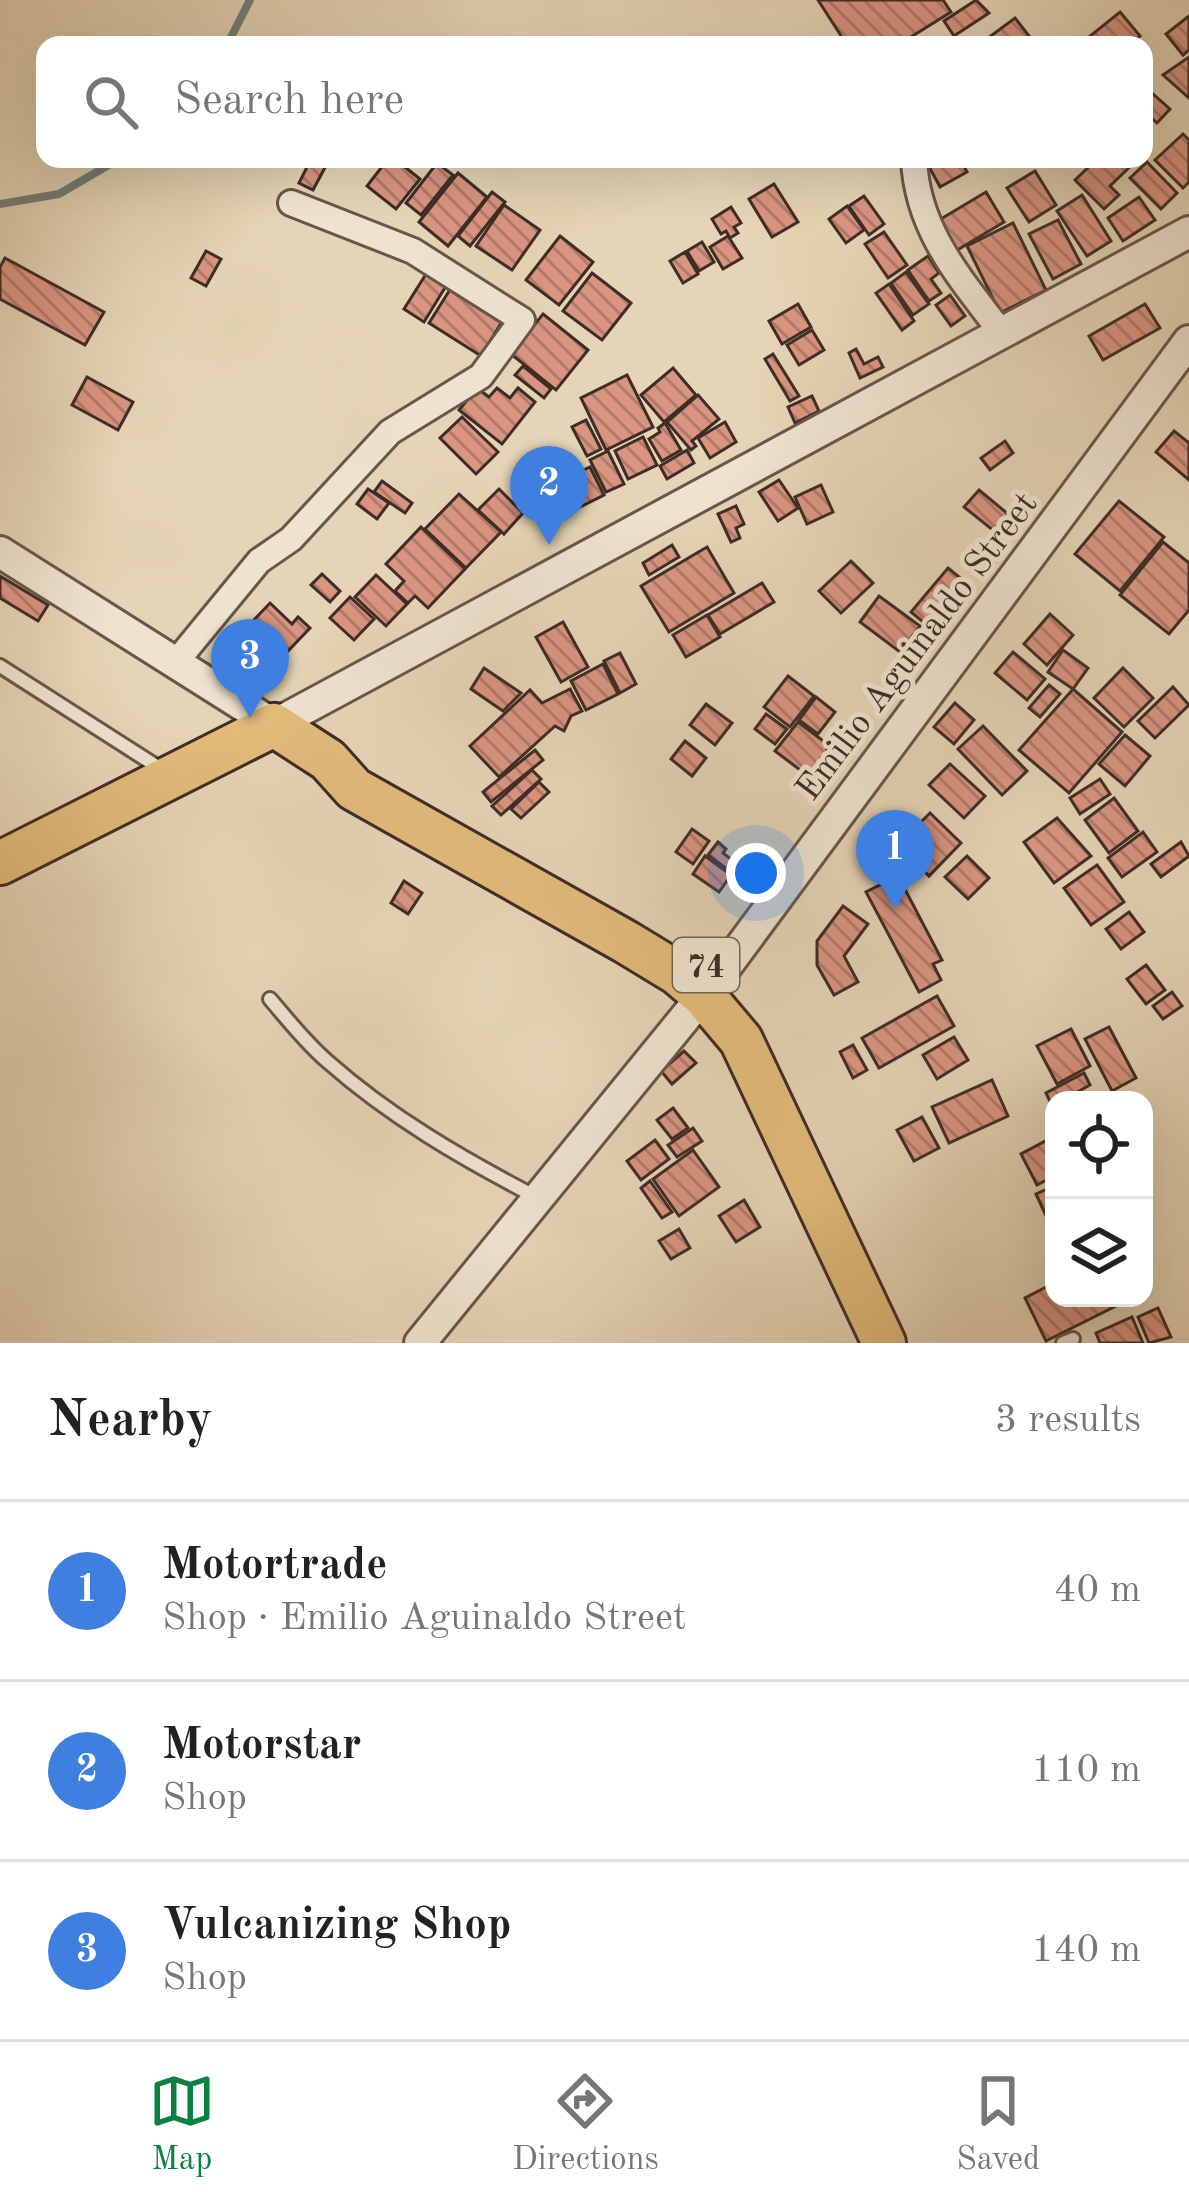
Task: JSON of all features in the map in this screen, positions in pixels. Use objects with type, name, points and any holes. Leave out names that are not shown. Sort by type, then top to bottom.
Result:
[{"type":"highway","name":"74","points":[[274,725],[328,760],[354,789],[677,973],[711,986],[911,1343]]},
{"type":"highway","points":[[0,863],[274,725]]},
{"type":"highway","name":"74","points":[[808,1152],[884,1343]]},
{"type":"street","points":[[915,168],[930,233],[1001,332]]},
{"type":"street","points":[[176,662],[259,561],[291,539],[390,432],[481,376],[522,320],[413,251],[291,203]]},
{"type":"street","points":[[0,552],[274,725],[1189,232]]},
{"type":"street","name":"Emilio Aguinaldo Street","points":[[420,1343],[711,986],[1189,341]]},
{"type":"lane","points":[[0,666],[172,776]]},
{"type":"lane","points":[[270,999],[322,1057],[360,1090],[478,1167],[539,1198]]},
{"type":"building","points":[[818,0],[943,0],[951,12],[912,36],[841,36]]},
{"type":"building","points":[[976,0],[989,13],[954,36],[944,21]]},
{"type":"building","points":[[1120,12],[1140,36],[1090,36]]},
{"type":"building","points":[[1189,16],[1189,50],[1183,55],[1166,34]]},
{"type":"building","points":[[1015,18],[1029,36],[991,36]]},
{"type":"building","points":[[1189,57],[1189,98],[1163,75]]},
{"type":"building","points":[[1153,94],[1170,109],[1157,123],[1153,119]]},
{"type":"building","points":[[1183,134],[1189,140],[1189,182],[1183,188],[1155,160]]},
{"type":"building","points":[[306,168],[325,168],[313,190],[299,183]]},
{"type":"building","points":[[381,168],[406,168],[420,179],[396,209],[367,186]]},
{"type":"building","points":[[433,168],[453,175],[421,215],[406,203]]},
{"type":"building","points":[[930,168],[965,168],[967,172],[940,187]]},
{"type":"building","points":[[1088,168],[1129,168],[1110,186],[1119,195],[1104,209],[1075,180]]},
{"type":"building","points":[[1141,168],[1153,168],[1177,193],[1161,209],[1130,178]]},
{"type":"building","points":[[1035,171],[1056,205],[1029,222],[1007,188]]},
{"type":"building","points":[[458,173],[487,197],[448,246],[419,222]]},
{"type":"building","points":[[774,184],[798,222],[772,237],[749,199]]},
{"type":"building","points":[[492,192],[505,202],[470,246],[458,236]]},
{"type":"building","points":[[986,192],[1004,222],[949,255],[934,223]]},
{"type":"building","points":[[1082,195],[1111,241],[1087,256],[1057,211]]},
{"type":"building","points":[[864,196],[884,224],[869,235],[849,206]]},
{"type":"building","points":[[1139,197],[1155,220],[1123,241],[1108,218]]},
{"type":"building","points":[[504,205],[540,230],[512,270],[476,246]]},
{"type":"building","points":[[847,206],[864,230],[846,243],[829,219]]},
{"type":"building","points":[[731,207],[741,223],[730,238],[726,231],[721,234],[712,219]]},
{"type":"building","points":[[1058,220],[1081,264],[1053,279],[1029,234]]},
{"type":"building","points":[[1013,223],[1046,290],[1000,313],[967,246]]},
{"type":"building","points":[[884,232],[907,265],[888,278],[865,244]]},
{"type":"building","points":[[560,236],[593,262],[559,305],[526,280]]},
{"type":"building","points":[[728,236],[742,258],[723,269],[710,247]]},
{"type":"building","points":[[702,242],[714,262],[699,271],[687,251]]},
{"type":"building","points":[[206,251],[221,259],[206,286],[191,278]]},
{"type":"building","points":[[685,252],[698,274],[683,283],[670,261]]},
{"type":"building","points":[[928,256],[939,273],[931,279],[941,293],[929,301],[908,270]]},
{"type":"building","points":[[5,258],[104,312],[85,345],[0,299],[0,267]]},
{"type":"building","points":[[906,272],[929,304],[913,315],[891,283]]},
{"type":"building","points":[[592,273],[631,303],[602,340],[563,311]]},
{"type":"building","points":[[426,274],[446,286],[424,322],[404,309]]},
{"type":"building","points":[[889,284],[914,321],[902,330],[876,293]]},
{"type":"building","points":[[451,288],[503,320],[481,356],[429,323]]},
{"type":"building","points":[[950,295],[965,316],[951,326],[936,305]]},
{"type":"building","points":[[798,304],[811,327],[782,344],[769,321]]},
{"type":"building","points":[[1145,304],[1160,328],[1103,360],[1089,336]]},
{"type":"building","points":[[543,314],[588,350],[556,390],[511,354]]},
{"type":"building","points":[[812,330],[824,350],[799,365],[787,345]]},
{"type":"building","points":[[856,349],[864,364],[878,357],[883,367],[860,378],[849,353]]},
{"type":"building","points":[[773,354],[799,396],[790,401],[765,359]]},
{"type":"building","points":[[523,366],[551,389],[544,398],[515,375]]},
{"type":"building","points":[[673,368],[696,395],[664,422],[641,395]]},
{"type":"building","points":[[627,375],[653,427],[606,450],[581,398]]},
{"type":"building","points":[[87,377],[133,402],[118,430],[72,405]]},
{"type":"building","points":[[477,388],[489,397],[497,388],[510,398],[518,388],[535,402],[502,444],[459,410]]},
{"type":"building","points":[[698,395],[719,419],[692,441],[696,446],[691,450],[667,422]]},
{"type":"building","points":[[812,396],[819,411],[795,423],[788,407]]},
{"type":"building","points":[[462,417],[498,452],[476,474],[440,438]]},
{"type":"building","points":[[586,420],[601,449],[587,456],[572,427]]},
{"type":"building","points":[[725,422],[736,442],[710,458],[698,438]]},
{"type":"building","points":[[665,423],[681,450],[662,461],[649,439]]},
{"type":"building","points":[[1174,431],[1189,443],[1189,480],[1156,452]]},
{"type":"building","points":[[643,437],[657,465],[628,479],[615,451]]},
{"type":"building","points":[[1005,441],[1013,453],[990,470],[981,458]]},
{"type":"building","points":[[687,450],[694,463],[667,479],[660,466]]},
{"type":"building","points":[[608,451],[624,484],[606,492],[590,460]]},
{"type":"building","points":[[590,467],[604,495],[568,513],[554,484]]},
{"type":"building","points":[[779,480],[798,508],[778,521],[759,492]]},
{"type":"building","points":[[382,481],[412,503],[405,513],[374,492]]},
{"type":"building","points":[[821,485],[833,512],[807,524],[795,497]]},
{"type":"building","points":[[368,489],[389,503],[377,519],[357,504]]},
{"type":"building","points":[[499,489],[523,513],[504,534],[478,510]]},
{"type":"building","points":[[979,490],[1008,514],[994,531],[964,507]]},
{"type":"building","points":[[459,494],[501,532],[466,568],[425,529]]},
{"type":"building","points":[[1119,501],[1164,537],[1120,591],[1075,554]]},
{"type":"building","points":[[736,506],[744,524],[736,528],[740,538],[731,542],[718,514]]},
{"type":"building","points":[[421,527],[465,569],[428,608],[415,596],[408,603],[395,591],[404,581],[386,564]]},
{"type":"building","points":[[980,540],[999,556],[986,572],[966,556]]},
{"type":"building","points":[[1163,542],[1189,563],[1189,610],[1169,634],[1120,595]]},
{"type":"building","points":[[672,545],[679,557],[649,575],[643,563]]},
{"type":"building","points":[[707,547],[734,593],[669,632],[641,586]]},
{"type":"building","points":[[851,561],[873,583],[841,613],[819,591]]},
{"type":"building","points":[[948,568],[970,586],[933,630],[911,612]]},
{"type":"building","points":[[322,574],[340,591],[330,602],[311,585]]},
{"type":"building","points":[[376,575],[407,604],[386,626],[355,597]]},
{"type":"building","points":[[0,576],[48,605],[38,621],[0,598]]},
{"type":"building","points":[[762,583],[774,602],[720,634],[708,615]]},
{"type":"building","points":[[879,596],[920,626],[900,652],[860,622]]},
{"type":"building","points":[[350,597],[374,619],[354,640],[330,618]]},
{"type":"building","points":[[270,603],[292,624],[298,617],[310,628],[267,673],[233,642]]},
{"type":"building","points":[[1050,614],[1073,635],[1047,665],[1024,644]]},
{"type":"building","points":[[707,615],[720,637],[686,657],[673,635]]},
{"type":"building","points":[[563,622],[588,667],[561,682],[536,637]]},
{"type":"building","points":[[1063,650],[1088,668],[1073,689],[1048,672]]},
{"type":"building","points":[[1013,652],[1045,679],[1027,700],[995,673]]},
{"type":"building","points":[[620,653],[636,684],[620,693],[604,661]]},
{"type":"building","points":[[603,664],[618,694],[586,710],[571,681]]},
{"type":"building","points":[[484,668],[521,693],[503,711],[471,689]]},
{"type":"building","points":[[1123,668],[1153,698],[1124,727],[1094,698]]},
{"type":"building","points":[[788,676],[814,696],[790,727],[764,707]]},
{"type":"building","points":[[1049,685],[1060,694],[1040,717],[1029,708]]},
{"type":"building","points":[[1173,687],[1189,705],[1155,738],[1138,721]]},
{"type":"building","points":[[570,689],[582,711],[571,716],[564,731],[555,726],[499,777],[470,746],[530,690],[542,703]]},
{"type":"building","points":[[1073,689],[1122,732],[1069,793],[1019,750]]},
{"type":"building","points":[[816,697],[835,712],[818,734],[799,720]]},
{"type":"building","points":[[955,703],[974,720],[954,744],[934,727]]},
{"type":"building","points":[[706,704],[732,723],[715,745],[690,725]]},
{"type":"building","points":[[766,714],[787,729],[775,744],[755,729]]},
{"type":"building","points":[[798,722],[830,746],[808,776],[775,751]]},
{"type":"building","points":[[983,726],[1027,771],[1002,795],[958,749]]},
{"type":"building","points":[[1125,735],[1150,756],[1125,786],[1099,764]]},
{"type":"building","points":[[685,741],[706,758],[692,776],[671,759]]},
{"type":"building","points":[[535,750],[543,760],[491,802],[483,792]]},
{"type":"building","points":[[950,764],[985,796],[964,818],[929,785]]},
{"type":"building","points":[[532,770],[541,779],[501,815],[492,806]]},
{"type":"building","points":[[1100,779],[1110,794],[1080,814],[1070,798]]},
{"type":"building","points":[[539,782],[549,792],[521,818],[511,809]]},
{"type":"building","points":[[1114,798],[1138,831],[1109,853],[1085,820]]},
{"type":"building","points":[[930,813],[961,843],[929,876],[898,845]]},
{"type":"building","points":[[1057,818],[1091,856],[1054,883],[1024,842]]},
{"type":"building","points":[[692,829],[709,841],[693,864],[676,852]]},
{"type":"building","points":[[1143,832],[1157,852],[1122,877],[1108,858]]},
{"type":"building","points":[[718,842],[737,864],[731,872],[708,855]]},
{"type":"building","points":[[1181,842],[1189,856],[1161,877],[1151,864]]},
{"type":"building","points":[[705,856],[731,875],[719,892],[693,874]]},
{"type":"building","points":[[967,856],[989,878],[968,899],[945,877]]},
{"type":"building","points":[[1097,865],[1124,902],[1091,925],[1064,888]]},
{"type":"building","points":[[898,876],[942,960],[933,964],[941,980],[919,992],[866,892]]},
{"type":"building","points":[[404,881],[422,893],[408,914],[391,903]]},
{"type":"building","points":[[843,906],[868,924],[844,956],[858,982],[834,995],[817,965],[817,941]]},
{"type":"building","points":[[1129,912],[1144,932],[1121,949],[1106,929]]},
{"type":"building","points":[[1146,965],[1165,990],[1146,1004],[1127,979]]},
{"type":"building","points":[[1172,992],[1182,1006],[1163,1019],[1153,1006]]},
{"type":"building","points":[[937,996],[954,1026],[879,1068],[862,1038]]},
{"type":"building","points":[[1109,1027],[1136,1078],[1112,1091],[1085,1039]]},
{"type":"building","points":[[1071,1029],[1090,1066],[1057,1084],[1037,1046]]},
{"type":"building","points":[[954,1037],[968,1060],[937,1079],[923,1055]]},
{"type":"building","points":[[853,1045],[867,1070],[853,1078],[840,1052]]},
{"type":"building","points":[[684,1051],[696,1063],[672,1084],[661,1071]]},
{"type":"building","points":[[1084,1073],[1090,1085],[1079,1091],[1050,1091]]},
{"type":"building","points":[[992,1080],[1008,1116],[949,1143],[932,1107]]},
{"type":"building","points":[[673,1108],[688,1128],[672,1139],[657,1120]]},
{"type":"building","points":[[922,1117],[939,1148],[914,1161],[897,1130]]},
{"type":"building","points":[[693,1128],[702,1141],[677,1157],[668,1145]]},
{"type":"building","points":[[655,1140],[669,1159],[641,1180],[627,1161]]},
{"type":"building","points":[[1045,1141],[1045,1181],[1037,1185],[1021,1154]]},
{"type":"building","points":[[693,1150],[719,1187],[679,1216],[653,1179]]},
{"type":"building","points":[[650,1181],[672,1212],[662,1218],[641,1188]]},
{"type":"building","points":[[1045,1190],[1045,1214],[1036,1194]]},
{"type":"building","points":[[744,1200],[760,1227],[736,1242],[719,1216]]},
{"type":"building","points":[[679,1229],[690,1248],[671,1259],[659,1241]]},
{"type":"building","points":[[1045,1288],[1045,1307],[1114,1307],[1046,1341],[1025,1298]]},
{"type":"building","points":[[1158,1308],[1171,1337],[1149,1343],[1138,1317]]},
{"type":"building","points":[[1132,1317],[1143,1343],[1100,1343],[1096,1333]]},
{"type":"waterway","points":[[232,36],[250,0]]},
{"type":"waterway","points":[[0,204],[59,194],[104,168]]},
{"type":"place","name":"Motorstar","points":[[549,545]]},
{"type":"place","name":"Vulcanizing Shop","points":[[250,718]]},
{"type":"place","name":"Motortrade","points":[[895,909]]}]
